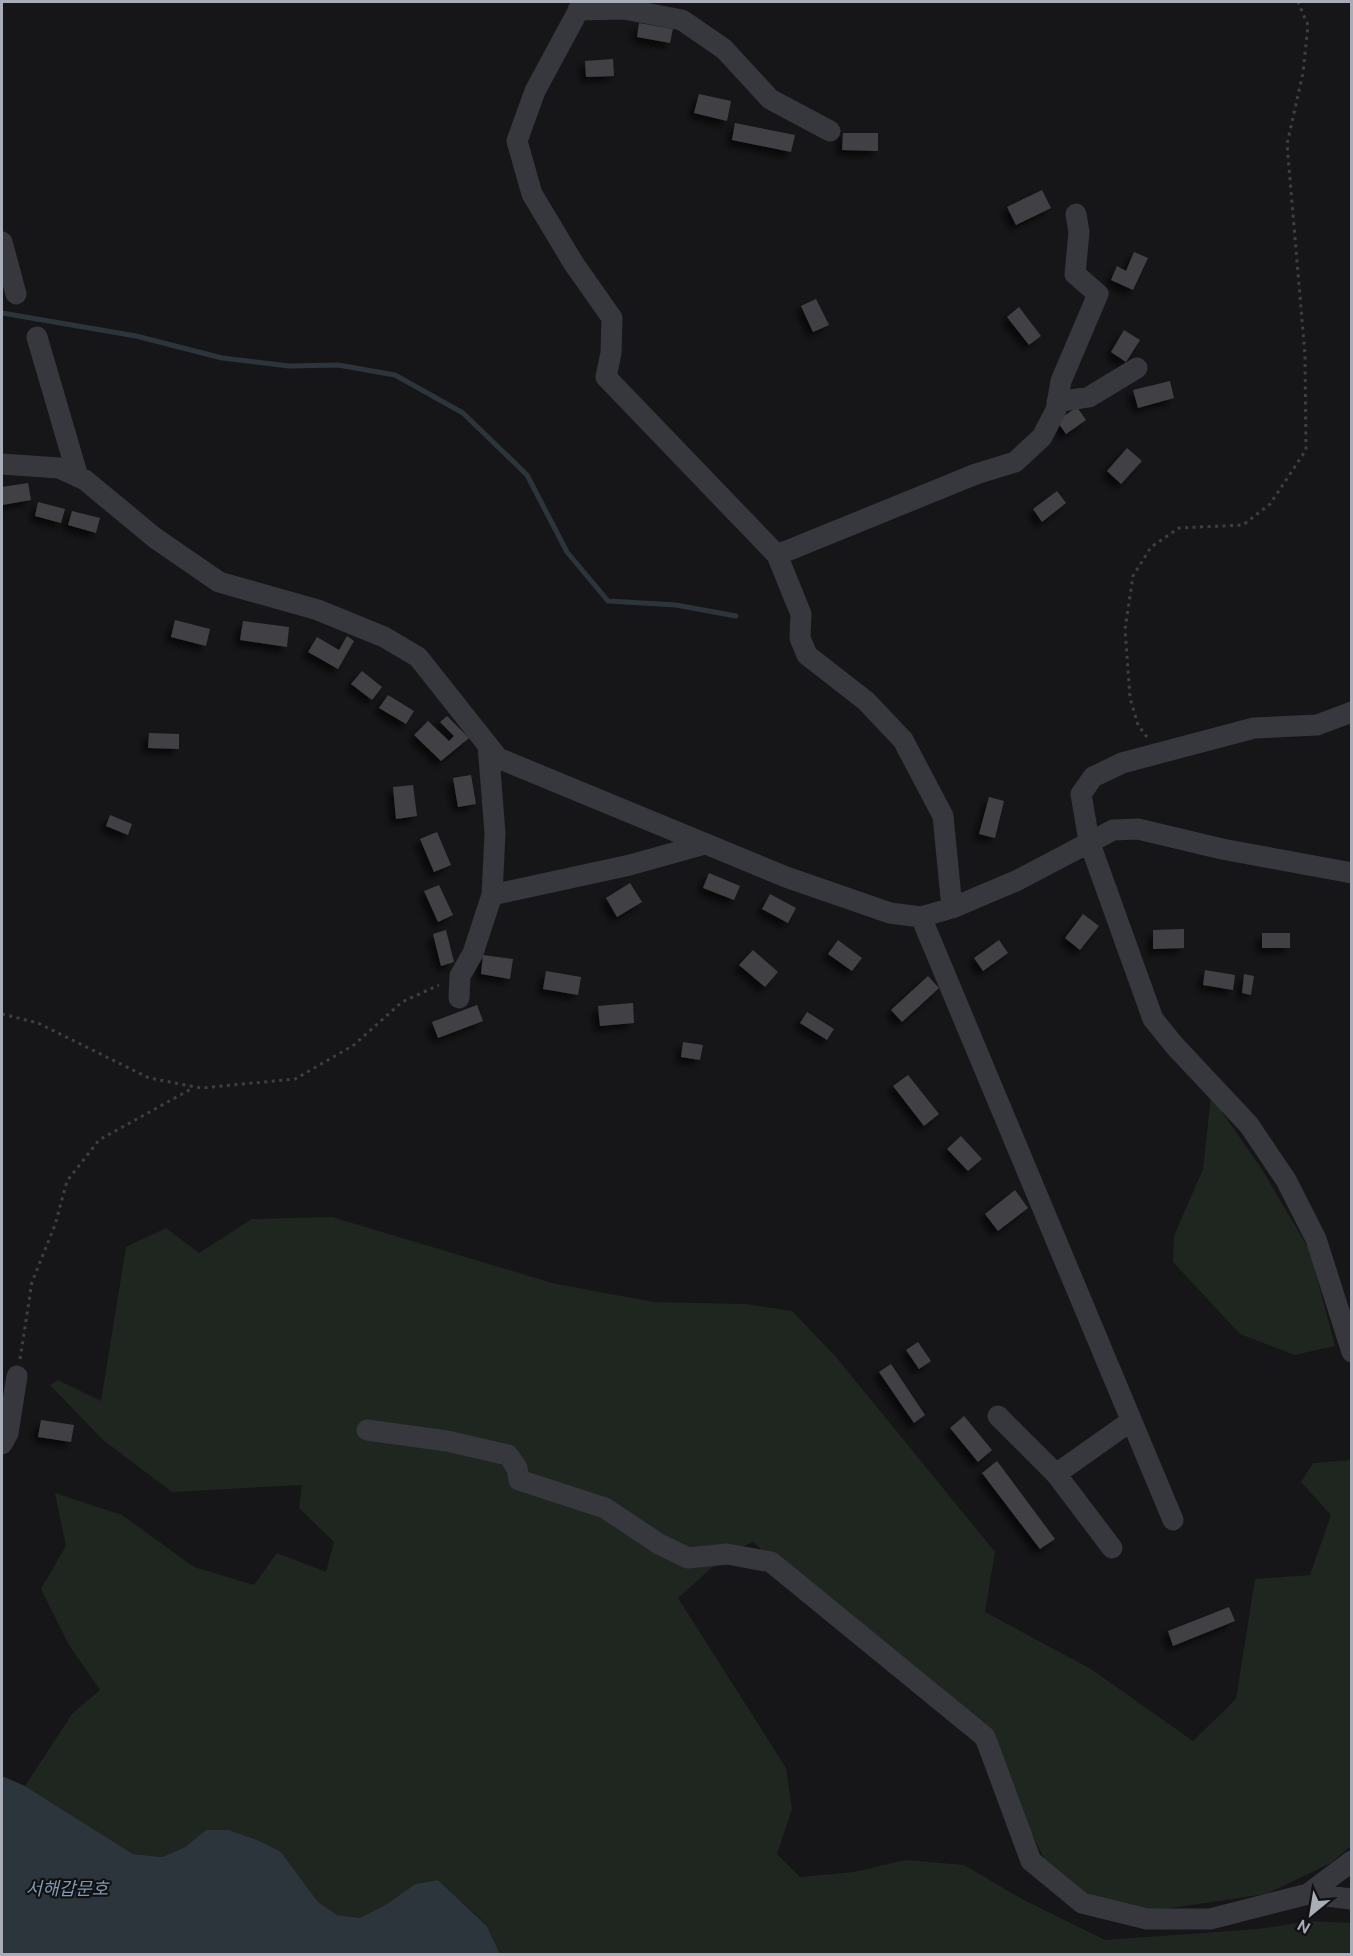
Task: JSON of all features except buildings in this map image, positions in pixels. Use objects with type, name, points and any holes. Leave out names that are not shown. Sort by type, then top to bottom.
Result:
[{"type":"street","points":[[830,131],[770,99],[724,49],[682,20],[624,9],[581,6],[535,91],[517,141],[532,194],[574,264],[612,318],[611,353],[606,377],[777,555],[798,604],[801,614],[800,638],[807,655],[866,701],[903,740],[943,816],[952,908]]},
{"type":"street","points":[[777,555],[954,482],[1015,462],[1042,437],[1056,411],[1061,381],[1073,347],[1098,294],[1075,274],[1079,232],[1076,214]]},
{"type":"street","points":[[2,242],[16,294]]},
{"type":"street","points":[[37,337],[78,477]]},
{"type":"street","points":[[1057,402],[1089,397],[1137,368]]},
{"type":"street","points":[[2,464],[59,468],[78,477],[116,504],[188,563],[219,582],[353,622],[418,657],[498,758],[786,877],[890,913],[921,917],[952,908],[1016,881],[1113,830],[1138,829],[1222,849],[1352,873]]},
{"type":"street","points":[[1352,712],[1317,725],[1254,728],[1122,763],[1093,777],[1081,794],[1089,841],[1153,1019],[1174,1045],[1249,1125],[1286,1180],[1316,1239],[1352,1352]]},
{"type":"street","points":[[459,998],[460,976],[473,953],[492,895],[495,833],[488,746]]},
{"type":"street","points":[[492,895],[630,865],[705,844]]},
{"type":"street","points":[[921,917],[1173,1520]]},
{"type":"street","points":[[2,1444],[8,1433],[17,1376]]},
{"type":"street","points":[[998,1416],[1056,1474],[1112,1548]]},
{"type":"street","points":[[1056,1474],[1131,1421]]},
{"type":"street","points":[[367,1430],[447,1441],[508,1455],[517,1468],[519,1480],[605,1508],[659,1544],[688,1558],[726,1554],[771,1562],[985,1737],[1031,1861],[1082,1903],[1147,1919],[1210,1919],[1308,1894],[1352,1899]]},
{"type":"street","points":[[1308,1894],[1352,1861]]},
{"type":"path","points":[[1157,754],[1138,725],[1130,698],[1125,629],[1132,576],[1151,547],[1179,528],[1243,525],[1270,504],[1306,450],[1305,355],[1287,144],[1303,73],[1308,25],[1298,2]]},
{"type":"path","points":[[2,1014],[38,1023],[149,1078],[195,1087],[295,1079],[354,1045],[402,1002],[460,976]]},
{"type":"path","points":[[17,1376],[32,1282],[55,1225],[67,1181],[99,1140],[195,1087]]},
{"type":"shaded area","points":[[1211,1096],[1263,1171],[1310,1251],[1335,1346],[1295,1355],[1240,1334],[1173,1262],[1174,1236],[1203,1169]]},
{"type":"shaded area","points":[[332,1217],[556,1284],[654,1302],[745,1304],[792,1311],[836,1357],[995,1552],[985,1612],[1091,1669],[1193,1741],[1236,1699],[1255,1579],[1310,1575],[1331,1515],[1301,1482],[1313,1463],[1351,1460],[1351,1846],[1331,1863],[1266,1894],[1144,1912],[1091,1899],[1045,1861],[1005,1778],[994,1732],[842,1620],[753,1542],[727,1554],[678,1598],[786,1768],[792,1809],[777,1854],[800,1877],[854,1872],[905,1860],[964,1865],[1022,1899],[1105,1940],[1258,1929],[1310,1921],[1351,1923],[1351,1954],[500,1954],[487,1925],[438,1880],[415,1884],[387,1904],[360,1918],[337,1915],[318,1902],[281,1852],[260,1841],[229,1830],[206,1830],[185,1847],[162,1857],[133,1854],[25,1786],[72,1714],[100,1690],[69,1645],[41,1589],[66,1546],[55,1493],[122,1515],[194,1567],[254,1585],[277,1553],[326,1572],[334,1542],[299,1508],[302,1485],[172,1492],[103,1440],[50,1385],[58,1380],[101,1401],[126,1247],[166,1228],[199,1253],[252,1219]]},
{"type":"water","name":"서해갑문호","points":[[2,1776],[25,1786],[133,1854],[162,1857],[185,1847],[206,1830],[229,1830],[260,1841],[281,1852],[318,1902],[337,1915],[360,1918],[387,1904],[415,1884],[438,1880],[487,1926],[500,1954],[2,1954]]},
{"type":"waterway","points":[[2,313],[136,336],[222,358],[289,366],[338,365],[395,375],[463,413],[527,475],[567,552],[608,601],[676,605],[736,616]]}]
